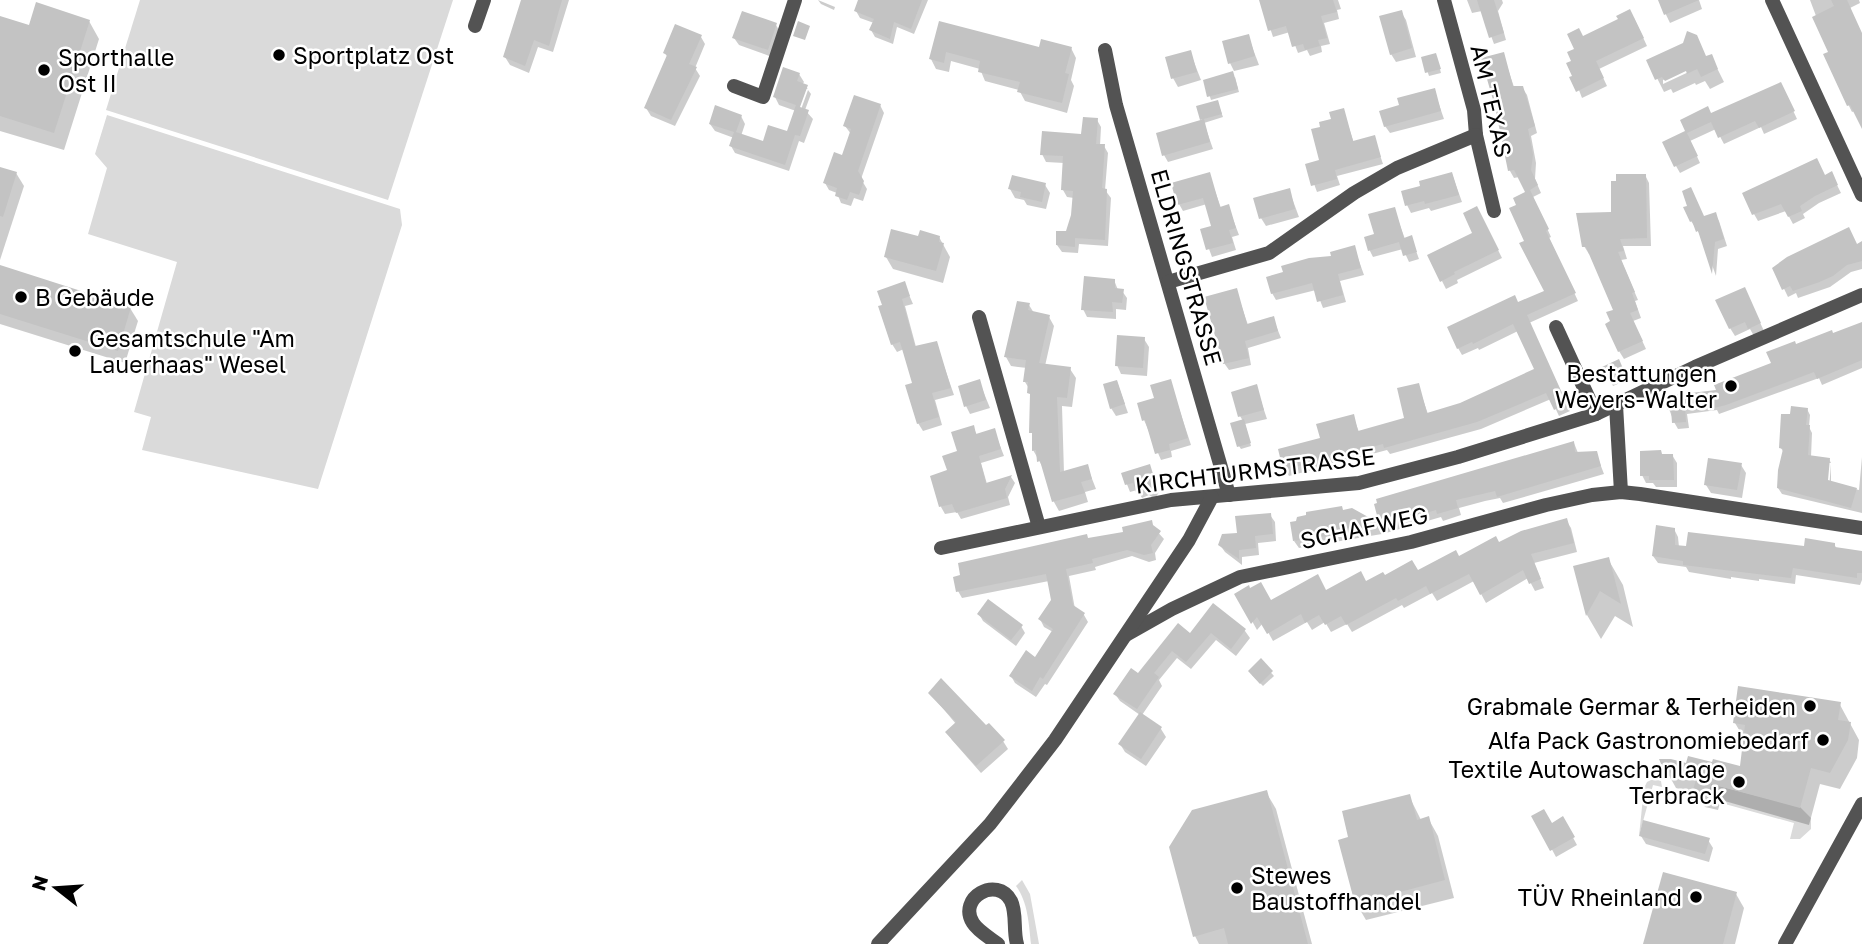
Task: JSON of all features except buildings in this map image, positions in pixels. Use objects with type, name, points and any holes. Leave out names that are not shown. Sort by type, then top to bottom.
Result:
[{"type":"street","points":[[475,26],[484,0]]},
{"type":"street","points":[[734,86],[763,97],[795,0]]},
{"type":"street","name":"AM TEXAS","points":[[1444,0],[1474,110],[1476,135],[1494,211]]},
{"type":"street","points":[[1772,0],[1862,195]]},
{"type":"street","name":"ELDRINGSTRASSE","points":[[1105,50],[1116,105],[1229,495]]},
{"type":"street","points":[[1168,282],[1269,253],[1354,193],[1397,168],[1476,135]]},
{"type":"street","name":"KIRCHTURMSTRASSE","points":[[941,548],[1171,500],[1359,483],[1458,457],[1596,414],[1862,295]]},
{"type":"street","points":[[979,317],[1039,527]]},
{"type":"street","points":[[1556,327],[1596,414]]},
{"type":"street","points":[[1616,404],[1621,492]]},
{"type":"street","name":"SCHAFWEG","points":[[1126,635],[1171,609],[1240,577],[1411,542],[1546,505],[1621,492],[1862,528]]},
{"type":"street","name":"SCHAFWEG","points":[[878,944],[990,824],[1055,740],[1189,540],[1212,497]]},
{"type":"street","points":[[1785,944],[1862,804]]},
{"type":"street","points":[[998,944],[975,926],[970,917],[974,898],[982,891],[1001,891],[1009,898],[1013,907],[1017,944]]},
{"type":"shaded area","name":"Sportplatz Ost","points":[[140,0],[453,0],[388,200],[106,110]]},
{"type":"shaded area","points":[[107,115],[400,209],[402,225],[318,489],[142,450],[151,417],[134,412],[177,262],[88,234],[107,168],[95,154]]},
{"type":"shaded area","points":[[1655,778],[1661,781],[1662,787],[1653,785],[1639,836],[1644,788],[1647,782]]},
{"type":"shaded area","points":[[1711,784],[1800,807],[1811,818],[1811,829],[1800,839],[1790,839],[1794,823],[1707,799]]},
{"type":"shaded area","points":[[1022,880],[1030,894],[1039,944],[1031,944],[1025,906],[1016,886]]},
{"type":"place","name":"Sportplatz Ost","points":[[279,55]]},
{"type":"place","name":"Sporthalle Ost II","points":[[44,70]]},
{"type":"place","name":"B Gebäude","points":[[21,297]]},
{"type":"place","name":"Gesamtschule \"Am Lauerhaas\" Wesel","points":[[75,351]]},
{"type":"place","name":"Bestattungen Weyers-Walter","points":[[1731,386]]},
{"type":"place","name":"Grabmale Germar & Terheiden","points":[[1810,706]]},
{"type":"place","name":"Alfa Pack Gastronomiebedarf","points":[[1823,740]]},
{"type":"place","name":"Textile Autowaschanlage Terbrack","points":[[1739,782]]},
{"type":"place","name":"Stewes Baustoffhandel","points":[[1237,888]]},
{"type":"place","name":"TÜV Rheinland","points":[[1696,897]]}]
